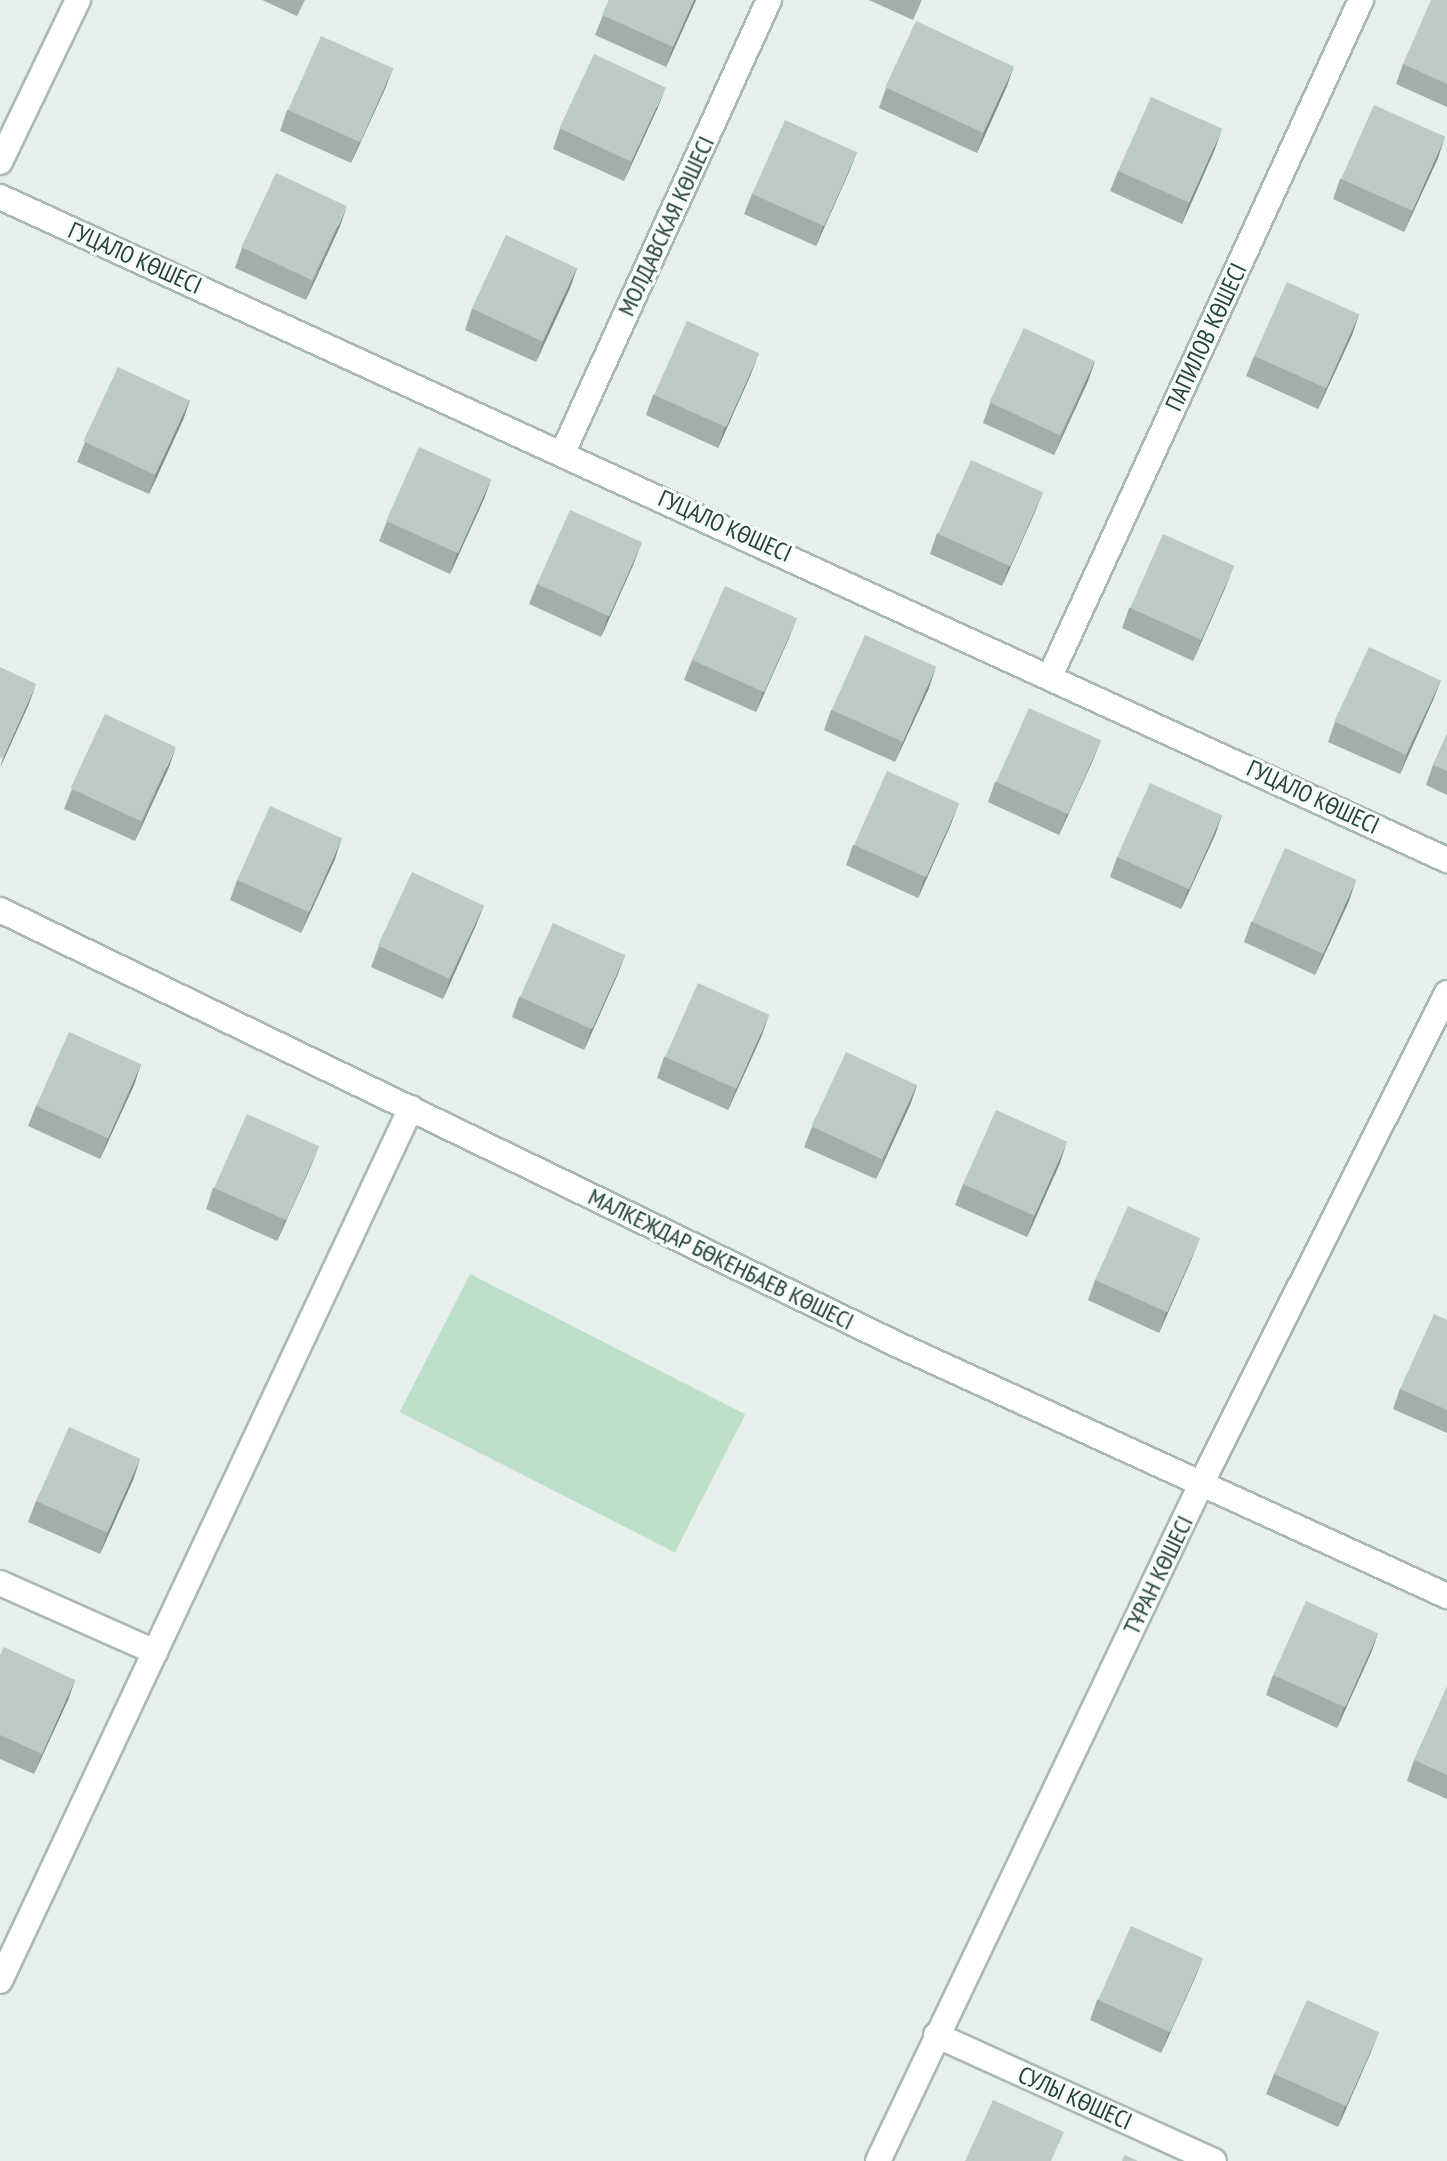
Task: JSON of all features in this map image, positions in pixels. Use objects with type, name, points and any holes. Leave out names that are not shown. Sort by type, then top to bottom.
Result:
[{"type":"street","points":[[0,162],[78,0]]},
{"type":"street","name":"МОЛДАВСКАЯ КӨШЕСІ","points":[[563,452],[769,0]]},
{"type":"street","name":"ПАПИЛОВ КӨШЕСІ","points":[[1051,674],[1361,0]]},
{"type":"street","name":"ГУЦАЛО КӨШЕСІ","points":[[0,197],[1051,674],[1447,860]]},
{"type":"street","name":"МАЛКЕЖДАР БӨКЕНБАЕВ КӨШЕСІ","points":[[0,910],[1201,1484],[1447,1596]]},
{"type":"street","name":"ТҰРАН КӨШЕСІ","points":[[878,2161],[1201,1484],[1447,993]]},
{"type":"street","points":[[0,1981],[411,1108]]},
{"type":"street","points":[[0,1583],[155,1652]]},
{"type":"street","name":"СУЛЫ КӨШЕСІ","points":[[936,2035],[1214,2161]]},
{"type":"green space","points":[[470,1274],[745,1414],[675,1552],[400,1412]]},
{"type":"building","points":[[609,0],[694,0],[673,47],[602,15]]},
{"type":"building","points":[[1431,0],[1447,0],[1447,84],[1403,64]]},
{"type":"building","points":[[916,21],[1014,67],[983,133],[885,87]]},
{"type":"building","points":[[321,36],[393,68],[360,142],[288,110]]},
{"type":"building","points":[[594,54],[666,87],[631,162],[559,128]]},
{"type":"building","points":[[1151,97],[1222,129],[1189,203],[1118,171]]},
{"type":"building","points":[[1374,105],[1445,137],[1412,211],[1341,179]]},
{"type":"building","points":[[785,120],[857,152],[824,226],[752,194]]},
{"type":"building","points":[[276,173],[347,206],[312,280],[241,247]]},
{"type":"building","points":[[506,235],[577,268],[542,341],[472,308]]},
{"type":"building","points":[[1287,282],[1359,314],[1326,388],[1254,356]]},
{"type":"building","points":[[687,321],[759,353],[726,427],[654,395]]},
{"type":"building","points":[[1024,328],[1095,361],[1060,435],[989,402]]},
{"type":"building","points":[[118,367],[190,400],[155,475],[83,441]]},
{"type":"building","points":[[419,447],[491,479],[458,553],[386,521]]},
{"type":"building","points":[[971,460],[1043,492],[1010,566],[938,534]]},
{"type":"building","points":[[570,510],[642,542],[609,616],[537,584]]},
{"type":"building","points":[[1163,534],[1234,566],[1201,640],[1130,608]]},
{"type":"building","points":[[725,586],[797,618],[764,692],[692,660]]},
{"type":"building","points":[[865,635],[936,667],[903,742],[832,710]]},
{"type":"building","points":[[1369,647],[1441,680],[1406,755],[1334,721]]},
{"type":"building","points":[[0,667],[36,684],[3,758],[0,757]]},
{"type":"building","points":[[1029,708],[1101,740],[1068,814],[996,782]]},
{"type":"building","points":[[105,714],[176,747],[141,821],[70,788]]},
{"type":"building","points":[[1447,734],[1447,771],[1433,765]]},
{"type":"building","points":[[887,771],[959,803],[926,877],[854,845]]},
{"type":"building","points":[[1150,783],[1222,815],[1189,889],[1117,857]]},
{"type":"building","points":[[270,806],[342,838],[309,912],[237,880]]},
{"type":"building","points":[[1285,848],[1356,880],[1323,954],[1252,922]]},
{"type":"building","points":[[412,872],[484,905],[449,979],[378,945]]},
{"type":"building","points":[[553,923],[625,955],[592,1029],[520,997]]},
{"type":"building","points":[[698,983],[769,1015],[736,1089],[665,1057]]},
{"type":"building","points":[[69,1032],[141,1064],[108,1138],[36,1106]]},
{"type":"building","points":[[846,1052],[917,1085],[882,1159],[811,1126]]},
{"type":"building","points":[[996,1110],[1067,1142],[1034,1216],[963,1184]]},
{"type":"building","points":[[247,1114],[319,1146],[286,1220],[214,1188]]},
{"type":"building","points":[[1128,1206],[1200,1238],[1167,1312],[1095,1280]]},
{"type":"building","points":[[1434,1314],[1447,1320],[1447,1410],[1400,1389]]},
{"type":"building","points":[[69,1427],[140,1459],[107,1533],[36,1501]]},
{"type":"building","points":[[1306,1601],[1378,1633],[1345,1707],[1273,1675]]},
{"type":"building","points":[[4,1647],[75,1680],[42,1754],[0,1735],[0,1655]]},
{"type":"building","points":[[1447,1687],[1447,1775],[1414,1760]]},
{"type":"building","points":[[1131,1926],[1203,1958],[1170,2032],[1098,2000]]},
{"type":"building","points":[[1307,2000],[1379,2032],[1346,2106],[1274,2074]]},
{"type":"building","points":[[993,2100],[1064,2132],[1051,2161],[965,2161]]},
{"type":"building","points":[[1125,2155],[1138,2161],[1122,2161]]}]
